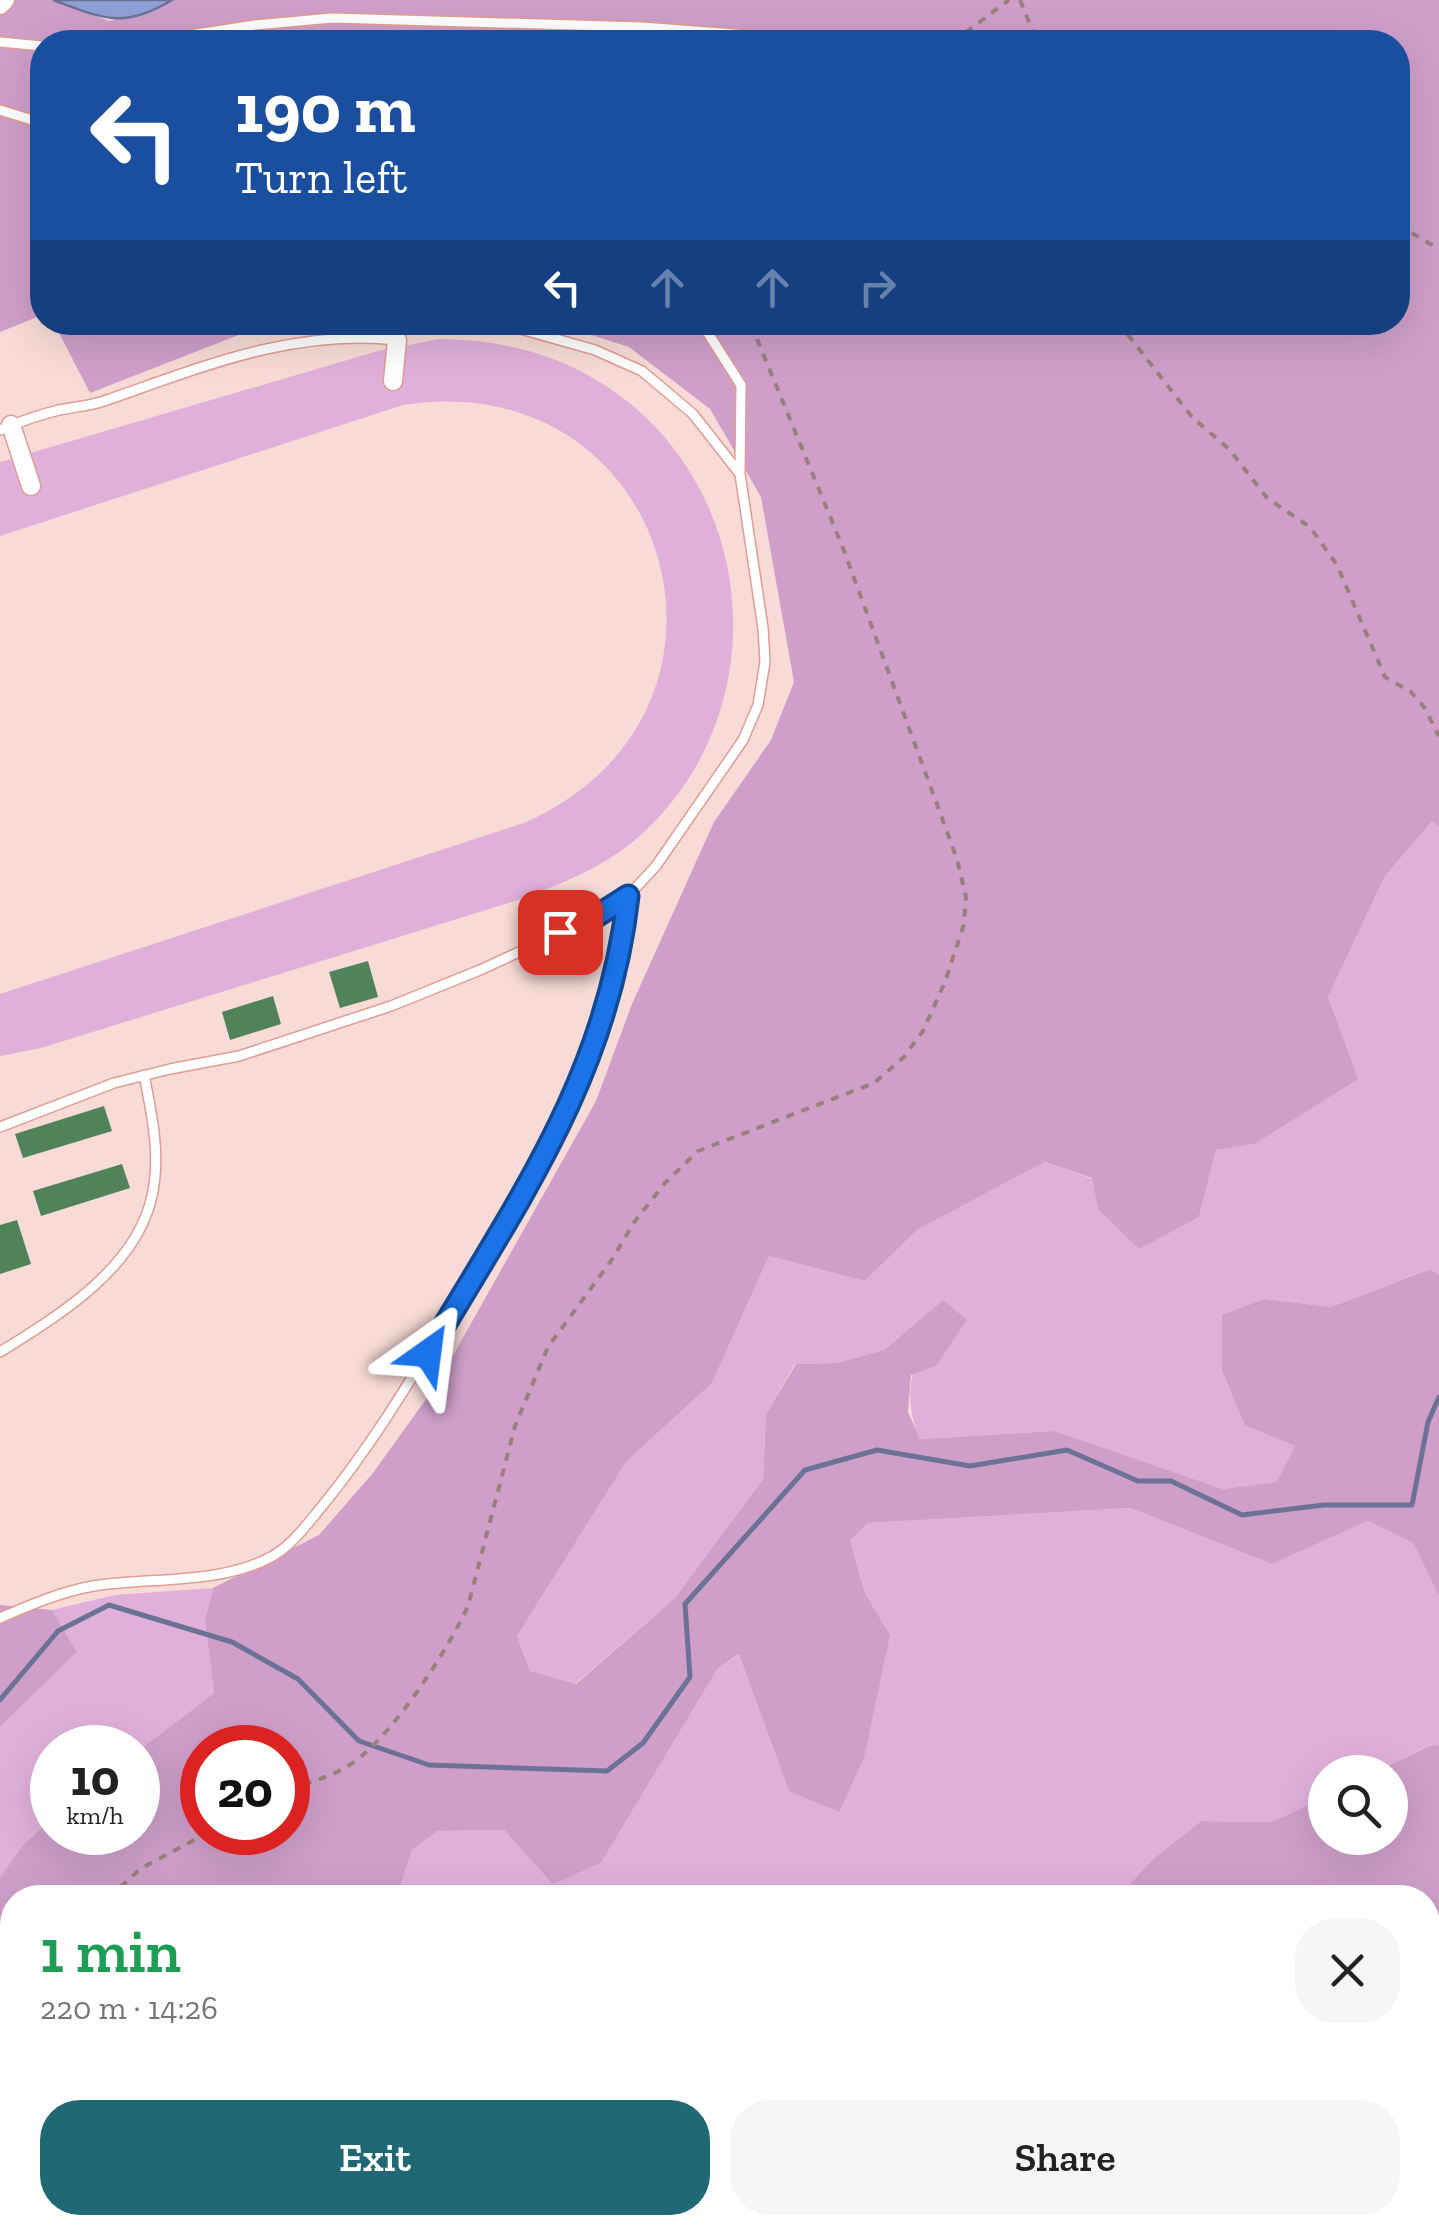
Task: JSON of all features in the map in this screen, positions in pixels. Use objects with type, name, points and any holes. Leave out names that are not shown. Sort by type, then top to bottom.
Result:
[{"type":"street","points":[[393,382],[397,340]]},
{"type":"street","points":[[6,428],[31,486]]},
{"type":"lane","points":[[222,30],[332,18],[681,30]]},
{"type":"lane","points":[[0,42],[30,45]]},
{"type":"lane","points":[[0,110],[30,119]]},
{"type":"lane","points":[[6,428],[268,346],[343,339],[397,340],[400,335]]},
{"type":"lane","points":[[542,335],[595,350],[642,371],[693,414],[740,474]]},
{"type":"lane","points":[[0,1127],[144,1075],[239,1056],[459,980],[595,917],[628,896],[656,866],[743,740],[764,679],[765,646],[740,474],[741,385],[709,335]]},
{"type":"lane","points":[[0,1618],[51,1597],[90,1587],[201,1576],[248,1566],[277,1553],[302,1530],[363,1454],[411,1382],[542,1162],[578,1088],[612,988],[628,896]]},
{"type":"lane","points":[[0,1352],[84,1294],[114,1263],[141,1224],[152,1196],[156,1165],[153,1119],[144,1075]]},
{"type":"path","points":[[969,30],[1009,0]]},
{"type":"path","points":[[1020,0],[1032,30]]},
{"type":"path","points":[[1410,232],[1439,249]]},
{"type":"path","points":[[310,1782],[348,1766],[368,1752],[408,1702],[459,1625],[468,1606],[514,1426],[532,1381],[548,1347],[655,1195],[698,1151],[874,1083],[904,1057],[923,1032],[964,924],[966,897],[958,858],[843,548],[755,335]]},
{"type":"path","points":[[1128,335],[1192,417],[1229,448],[1266,498],[1310,527],[1336,565],[1385,677],[1410,692],[1424,707],[1439,736]]},
{"type":"path","points":[[123,1885],[140,1869],[180,1848]]},
{"type":"shaded area","points":[[0,0],[53,0],[109,21],[155,10],[172,0],[1439,0],[1439,827],[1432,821],[1385,876],[1328,997],[1358,1079],[1255,1144],[1216,1150],[1199,1217],[1139,1249],[1098,1209],[1092,1178],[1045,1162],[917,1230],[865,1281],[769,1256],[712,1383],[626,1462],[517,1636],[530,1671],[576,1684],[675,1598],[763,1479],[766,1414],[796,1364],[836,1363],[884,1350],[943,1300],[967,1320],[936,1366],[911,1375],[908,1412],[920,1439],[1055,1431],[1223,1489],[1277,1482],[1295,1446],[1245,1425],[1222,1370],[1222,1315],[1265,1299],[1331,1307],[1430,1269],[1439,1275],[1439,1596],[1413,1543],[1368,1521],[1272,1564],[1130,1508],[868,1523],[850,1541],[865,1593],[890,1635],[864,1758],[839,1812],[789,1791],[739,1654],[718,1668],[601,1863],[553,1884],[504,1830],[437,1831],[412,1850],[401,1885],[0,1885],[0,1877],[30,1838],[30,1855],[160,1855],[160,1734],[214,1693],[205,1620],[213,1588],[319,1535],[373,1473],[437,1384],[596,1101],[632,1004],[714,822],[771,740],[794,682],[761,497],[710,409],[629,347],[592,335],[1410,335],[1410,30],[30,30],[30,320],[0,332]]},
{"type":"shaded area","points":[[60,335],[239,335],[90,393]]},
{"type":"shaded area","points":[[439,339],[507,346],[572,367],[634,407],[682,459],[714,520],[731,587],[732,655],[716,723],[684,785],[623,850],[584,873],[528,897],[41,1048],[0,1056],[0,994],[524,823],[602,772],[648,705],[666,631],[658,557],[625,490],[570,437],[495,406],[403,405],[0,536],[0,462],[378,351]]},
{"type":"shaded area","points":[[1432,820],[1439,827],[1439,1275],[1429,1269],[1331,1307],[1265,1299],[1295,1446],[1277,1483],[1223,1489],[1055,1431],[920,1439],[910,1401],[911,1384],[943,1300],[884,1350],[836,1363],[795,1364],[766,1414],[763,1479],[675,1598],[575,1684],[530,1671],[517,1636],[626,1462],[712,1383],[769,1256],[865,1281],[917,1230],[1045,1162],[1199,1217],[1216,1150],[1255,1144],[1357,1079],[1328,997],[1385,876]]},
{"type":"shaded area","points":[[1130,1508],[1272,1564],[1368,1521],[1413,1543],[1439,1596],[1439,1745],[1408,1756],[1308,1755],[1308,1805],[1272,1822],[1201,1821],[1153,1859],[1129,1885],[401,1885],[412,1850],[436,1831],[504,1830],[553,1883],[601,1863],[718,1668],[740,1654],[789,1791],[890,1635],[865,1593],[850,1541],[868,1523]]},
{"type":"shaded area","points":[[213,1588],[205,1620],[214,1693],[160,1734],[160,1725],[30,1725],[30,1838],[0,1877],[0,1727],[77,1652],[52,1610],[115,1595]]},
{"type":"shaded area","points":[[0,1605],[52,1610],[77,1652],[0,1727]]},
{"type":"shaded area","points":[[1439,1745],[1439,1885],[1129,1885],[1153,1859],[1201,1821],[1272,1822],[1308,1805],[1308,1855],[1408,1855],[1408,1756]]},
{"type":"water","points":[[53,0],[172,0],[140,15],[112,18]]},
{"type":"building","points":[[368,961],[378,997],[340,1008],[329,972]]},
{"type":"building","points":[[273,996],[281,1024],[230,1040],[222,1012]]},
{"type":"building","points":[[104,1106],[112,1131],[23,1158],[15,1134]]},
{"type":"building","points":[[122,1164],[130,1188],[41,1216],[33,1191]]},
{"type":"building","points":[[17,1220],[31,1264],[0,1274],[0,1225]]},
{"type":"waterway","points":[[0,1700],[58,1631],[109,1605],[232,1642],[298,1679],[359,1741],[429,1765],[607,1771],[643,1743],[690,1677],[685,1604],[805,1470],[877,1450],[970,1466],[1067,1450],[1138,1481],[1171,1481],[1242,1515],[1324,1505],[1412,1505],[1428,1422],[1439,1397]]},
{"type":"route","points":[[428,1353],[542,1162],[572,1104],[612,988],[628,896],[595,917],[560,932]]}]
